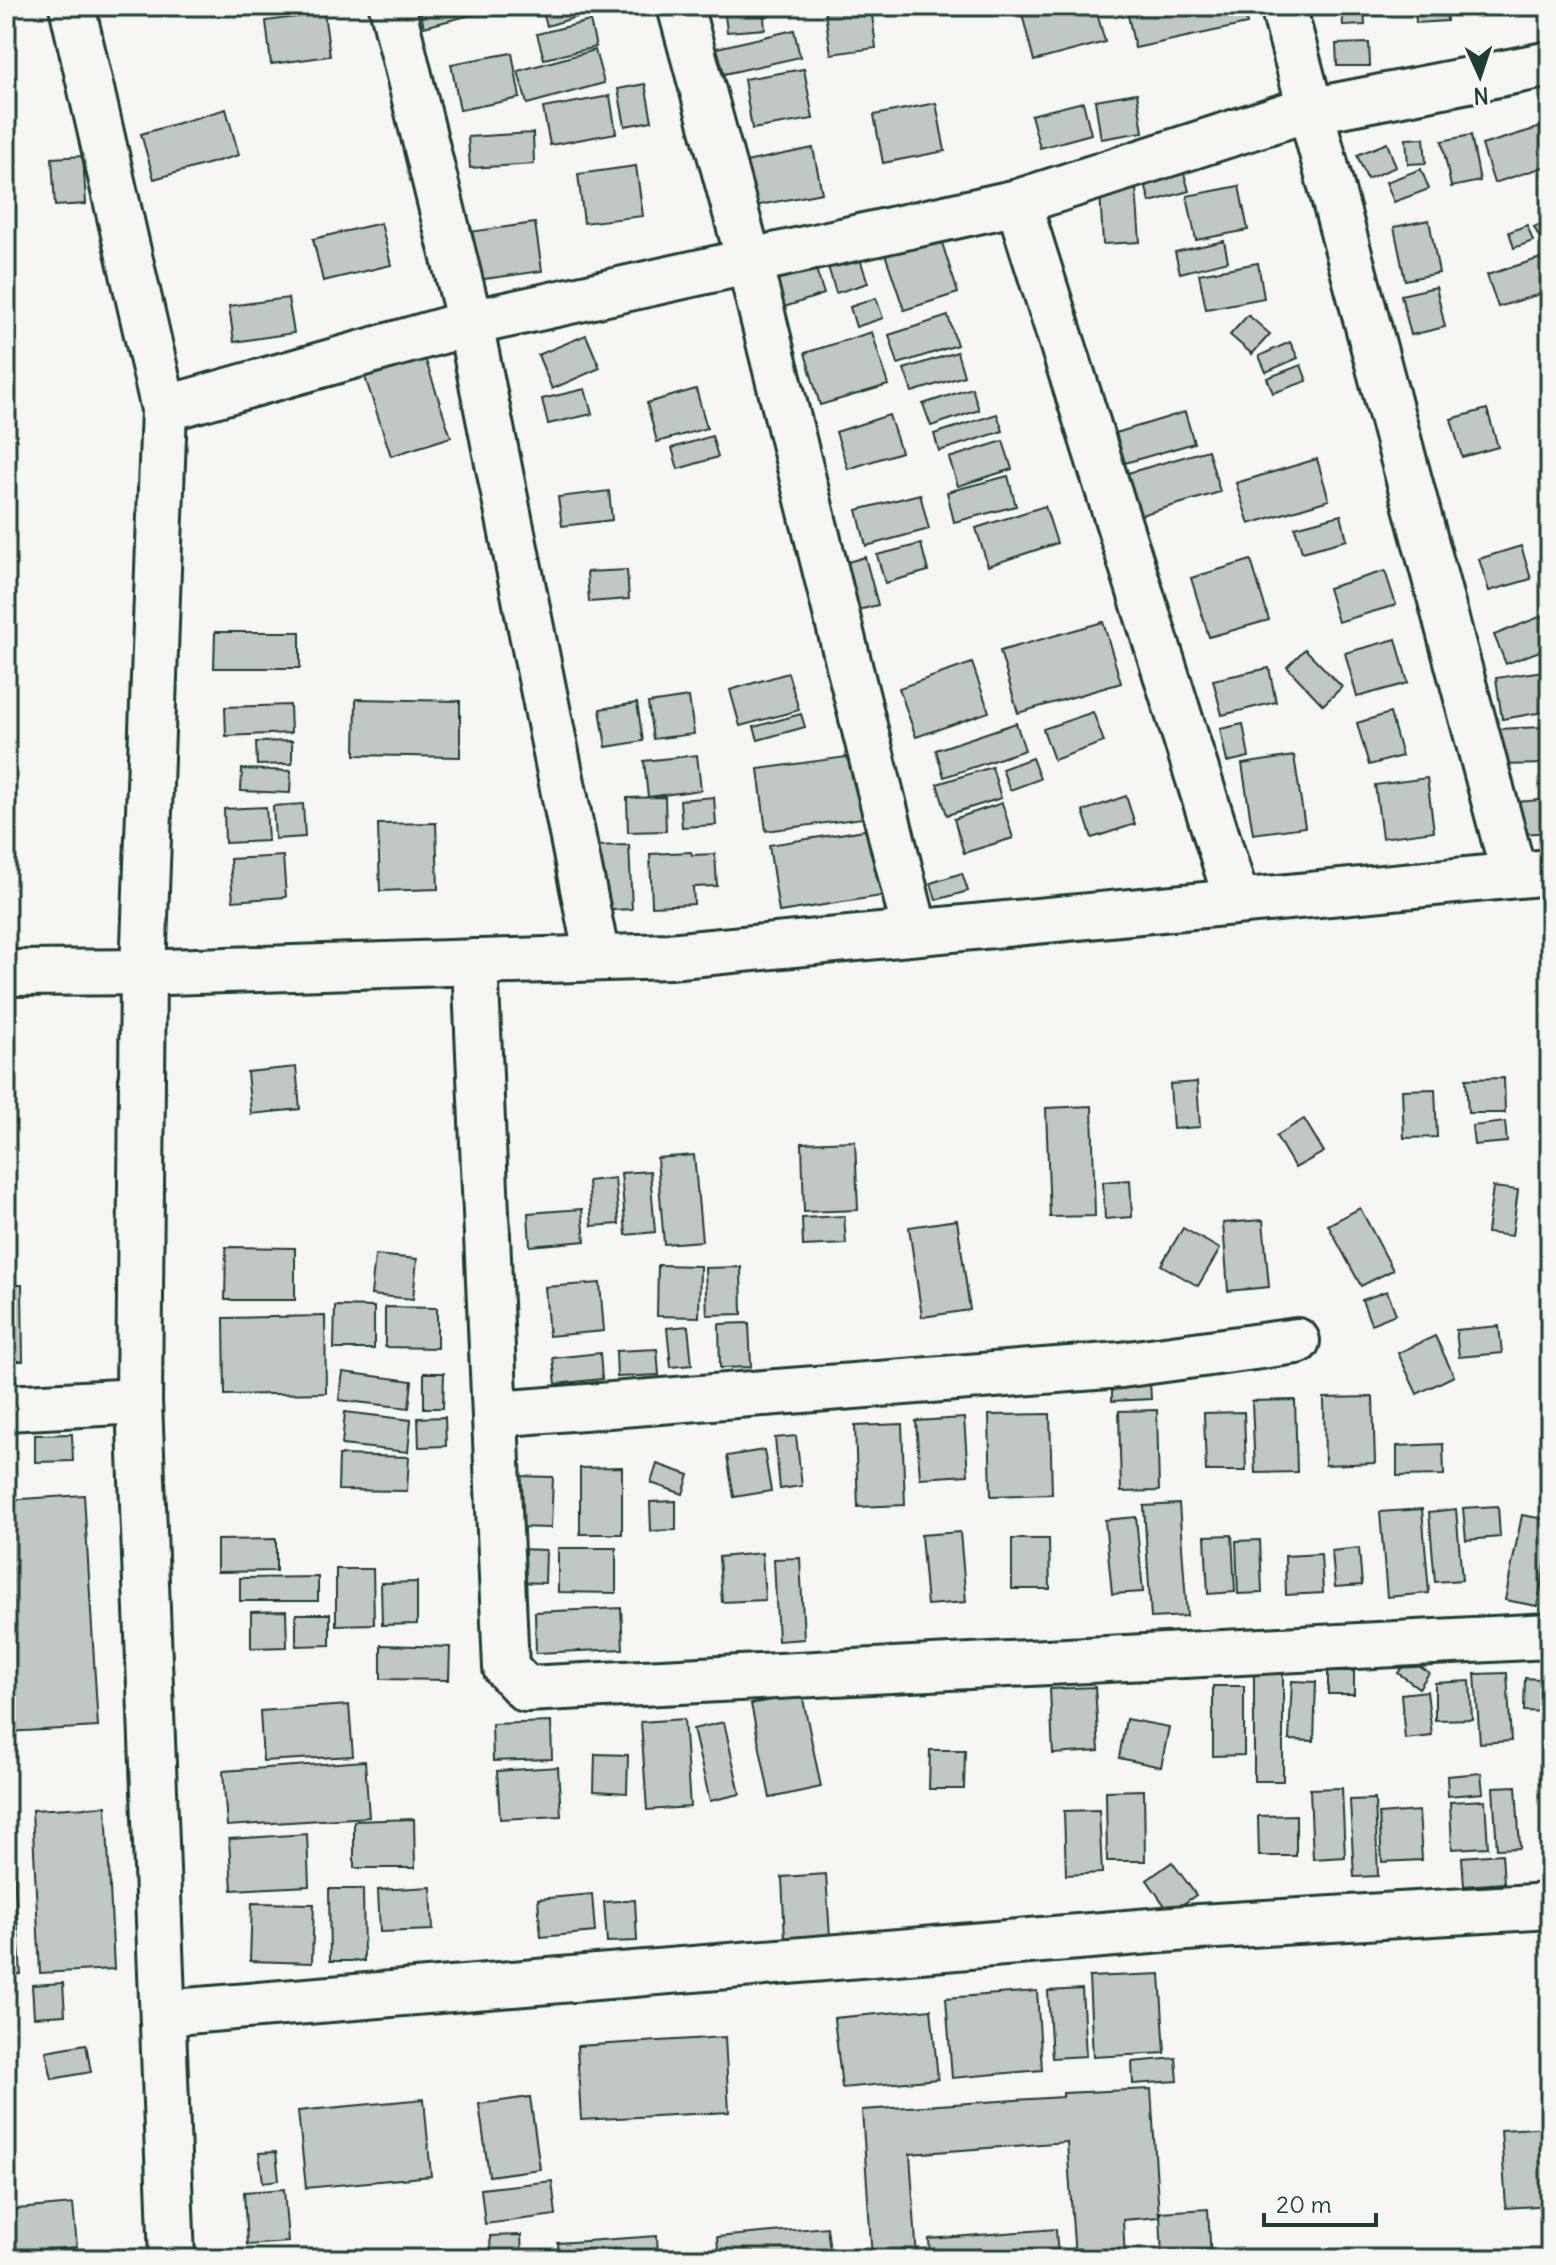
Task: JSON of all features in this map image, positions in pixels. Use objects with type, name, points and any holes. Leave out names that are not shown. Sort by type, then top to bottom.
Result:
[{"type":"street","points":[[72,6],[164,409],[143,972],[139,1401],[172,2259]]},
{"type":"street","points":[[392,6],[470,323],[597,958]]},
{"type":"street","points":[[680,6],[749,261],[915,932]]},
{"type":"street","points":[[6,973],[143,972],[669,956],[1532,873],[1283,6]]},
{"type":"street","points":[[164,409],[470,323],[1018,202],[1289,115],[1550,64]]},
{"type":"street","points":[[1018,202],[1237,901]]},
{"type":"street","points":[[475,962],[506,1668],[526,1689],[1550,1636]]},
{"type":"street","points":[[496,1414],[1121,1365],[1297,1341]]},
{"type":"street","points":[[6,1408],[139,1401]]},
{"type":"street","points":[[163,2013],[1199,1927],[1550,1906]]},
{"type":"building","points":[[419,6],[484,6],[486,11],[424,27]]},
{"type":"building","points":[[541,6],[613,6],[547,26]]},
{"type":"building","points":[[724,6],[763,6],[765,29],[727,32]]},
{"type":"building","points":[[824,6],[871,6],[876,48],[831,54]]},
{"type":"building","points":[[1020,6],[1095,6],[1105,42],[1034,61]]},
{"type":"building","points":[[1126,6],[1244,6],[1247,24],[1135,48]]},
{"type":"building","points":[[1342,6],[1364,6],[1365,25],[1343,26]]},
{"type":"building","points":[[1415,6],[1446,6],[1447,21],[1416,23]]},
{"type":"building","points":[[324,13],[330,56],[271,64],[266,21]]},
{"type":"building","points":[[590,21],[596,47],[544,59],[537,34]]},
{"type":"building","points":[[794,30],[800,57],[724,74],[717,48]]},
{"type":"building","points":[[1369,43],[1370,66],[1337,66],[1336,44]]},
{"type":"building","points":[[595,50],[604,83],[527,104],[518,71]]},
{"type":"building","points":[[512,53],[520,98],[460,110],[451,64]]},
{"type":"building","points":[[804,69],[813,119],[752,129],[744,79]]},
{"type":"building","points":[[645,84],[652,121],[625,126],[618,89]]},
{"type":"building","points":[[1137,93],[1143,132],[1101,139],[1095,100]]},
{"type":"building","points":[[610,96],[616,133],[550,145],[543,108]]},
{"type":"building","points":[[1083,102],[1091,134],[1040,148],[1031,115]]},
{"type":"building","points":[[936,103],[945,151],[883,163],[874,115]]},
{"type":"building","points":[[226,109],[239,155],[154,179],[141,134]]},
{"type":"building","points":[[1541,127],[1550,165],[1494,183],[1482,145]]},
{"type":"building","points":[[533,133],[534,164],[470,168],[468,137]]},
{"type":"building","points":[[1471,135],[1480,181],[1451,187],[1442,141]]},
{"type":"building","points":[[1424,138],[1426,163],[1408,164],[1406,139]]},
{"type":"building","points":[[1387,143],[1396,167],[1367,179],[1357,155]]},
{"type":"building","points":[[813,148],[822,193],[749,207],[741,163]]},
{"type":"building","points":[[83,156],[86,204],[55,206],[52,158]]},
{"type":"building","points":[[636,166],[643,216],[584,223],[578,174]]},
{"type":"building","points":[[1421,169],[1429,189],[1394,202],[1386,182]]},
{"type":"building","points":[[1183,170],[1189,191],[1150,202],[1144,181]]},
{"type":"building","points":[[1239,186],[1248,230],[1196,240],[1187,196]]},
{"type":"building","points":[[1136,188],[1140,242],[1103,244],[1100,190]]},
{"type":"building","points":[[1429,220],[1439,273],[1405,280],[1394,227]]},
{"type":"building","points":[[1550,220],[1550,240],[1543,244],[1534,227]]},
{"type":"building","points":[[381,223],[391,265],[323,281],[313,239]]},
{"type":"building","points":[[535,223],[542,271],[469,281],[462,233]]},
{"type":"building","points":[[936,224],[958,293],[904,310],[881,242]]},
{"type":"building","points":[[1527,225],[1533,241],[1514,248],[1509,232]]},
{"type":"building","points":[[1224,241],[1228,261],[1180,273],[1175,252]]},
{"type":"building","points":[[855,244],[868,283],[836,293],[824,253]]},
{"type":"building","points":[[810,251],[824,294],[769,312],[756,268]]},
{"type":"building","points":[[1544,257],[1550,277],[1550,291],[1498,307],[1487,275]]},
{"type":"building","points":[[1258,263],[1264,298],[1206,309],[1199,274]]},
{"type":"building","points":[[1436,287],[1445,327],[1411,335],[1401,295]]},
{"type":"building","points":[[288,298],[294,333],[234,342],[229,306]]},
{"type":"building","points":[[876,298],[883,318],[856,327],[850,307]]},
{"type":"building","points":[[1248,315],[1270,334],[1252,354],[1230,335]]},
{"type":"building","points":[[948,316],[957,345],[898,364],[889,335]]},
{"type":"building","points":[[872,332],[888,385],[820,405],[805,353]]},
{"type":"building","points":[[586,335],[600,368],[552,389],[538,355]]},
{"type":"building","points":[[1290,342],[1298,358],[1266,372],[1259,356]]},
{"type":"building","points":[[957,352],[964,376],[912,392],[904,369]]},
{"type":"building","points":[[424,355],[451,437],[391,456],[364,374]]},
{"type":"building","points":[[1301,365],[1307,381],[1273,393],[1267,378]]},
{"type":"building","points":[[972,388],[979,410],[931,426],[923,404]]},
{"type":"building","points":[[585,389],[592,414],[548,424],[542,399]]},
{"type":"building","points":[[696,389],[707,428],[657,442],[647,403]]},
{"type":"building","points":[[1487,409],[1498,447],[1462,457],[1451,419]]},
{"type":"building","points":[[1185,412],[1194,443],[1125,463],[1116,433]]},
{"type":"building","points":[[997,414],[1003,431],[939,451],[934,434]]},
{"type":"building","points":[[889,415],[901,452],[848,469],[836,432]]},
{"type":"building","points":[[712,436],[718,457],[678,469],[672,448]]},
{"type":"building","points":[[1003,441],[1012,469],[958,486],[949,458]]},
{"type":"building","points":[[1208,450],[1220,492],[1127,519],[1114,477]]},
{"type":"building","points":[[1317,459],[1329,500],[1249,524],[1236,483]]},
{"type":"building","points":[[1008,476],[1016,506],[954,522],[947,492]]},
{"type":"building","points":[[609,491],[612,520],[562,526],[558,497]]},
{"type":"building","points":[[920,494],[929,529],[866,546],[857,510]]},
{"type":"building","points":[[1045,506],[1057,543],[988,566],[976,528]]},
{"type":"building","points":[[1341,515],[1347,540],[1302,552],[1295,527]]},
{"type":"building","points":[[921,544],[928,571],[885,583],[877,555]]},
{"type":"building","points":[[1521,546],[1531,579],[1489,591],[1479,559]]},
{"type":"building","points":[[865,557],[878,605],[854,611],[841,564]]},
{"type":"building","points":[[1251,560],[1269,620],[1209,637],[1191,578]]},
{"type":"building","points":[[627,570],[629,599],[589,602],[587,572]]},
{"type":"building","points":[[1385,571],[1396,605],[1338,622],[1328,588]]},
{"type":"building","points":[[1542,616],[1550,637],[1550,647],[1506,664],[1494,635]]},
{"type":"building","points":[[1103,622],[1121,683],[1018,713],[1000,651]]},
{"type":"building","points":[[215,632],[300,632],[300,668],[214,668]]},
{"type":"building","points":[[1396,639],[1408,683],[1357,697],[1345,653]]},
{"type":"building","points":[[1305,649],[1342,687],[1323,705],[1287,667]]},
{"type":"building","points":[[972,663],[989,712],[916,737],[899,688]]},
{"type":"building","points":[[1269,668],[1276,702],[1222,715],[1213,680]]},
{"type":"building","points":[[1550,670],[1550,711],[1502,719],[1496,678]]},
{"type":"building","points":[[788,673],[799,710],[740,726],[730,690]]},
{"type":"building","points":[[689,697],[694,734],[653,739],[648,703]]},
{"type":"building","points":[[356,699],[460,701],[460,757],[355,755]]},
{"type":"building","points":[[637,703],[643,741],[606,747],[600,709]]},
{"type":"building","points":[[290,705],[291,733],[226,736],[225,707]]},
{"type":"building","points":[[1093,712],[1104,742],[1054,760],[1043,729]]},
{"type":"building","points":[[1390,713],[1402,756],[1369,765],[1357,723]]},
{"type":"building","points":[[801,714],[805,727],[758,740],[754,727]]},
{"type":"building","points":[[1016,723],[1025,750],[944,777],[936,750]]},
{"type":"building","points":[[1243,724],[1249,757],[1227,762],[1220,729]]},
{"type":"building","points":[[1543,727],[1544,764],[1498,765],[1498,729]]},
{"type":"building","points":[[292,741],[292,764],[257,765],[256,742]]},
{"type":"building","points":[[868,754],[878,816],[766,831],[758,769]]},
{"type":"building","points":[[697,755],[701,790],[648,797],[644,761]]},
{"type":"building","points":[[1294,756],[1305,827],[1253,834],[1242,764]]},
{"type":"building","points":[[1032,758],[1040,779],[1010,790],[1002,769]]},
{"type":"building","points":[[992,767],[1001,798],[947,815],[937,784]]},
{"type":"building","points":[[242,769],[291,771],[290,793],[241,791]]},
{"type":"building","points":[[1427,778],[1434,831],[1382,838],[1375,785]]},
{"type":"building","points":[[1126,796],[1135,824],[1092,838],[1083,811]]},
{"type":"building","points":[[665,797],[666,831],[628,832],[627,798]]},
{"type":"building","points":[[714,797],[716,825],[682,827],[680,800]]},
{"type":"building","points":[[1550,799],[1550,832],[1508,835],[1506,803]]},
{"type":"building","points":[[1002,803],[1013,838],[964,853],[954,819]]},
{"type":"building","points":[[303,804],[305,837],[275,839],[273,806]]},
{"type":"building","points":[[266,807],[268,841],[225,843],[224,809]]},
{"type":"building","points":[[436,823],[438,889],[380,891],[378,824]]},
{"type":"building","points":[[884,827],[894,894],[779,912],[769,845]]},
{"type":"building","points":[[629,845],[632,909],[595,911],[593,846]]},
{"type":"building","points":[[691,852],[692,855],[715,854],[717,886],[693,887],[694,904],[652,906],[650,854]]},
{"type":"building","points":[[283,856],[286,897],[233,901],[230,859]]},
{"type":"building","points":[[962,873],[968,891],[936,900],[931,883]]},
{"type":"building","points":[[296,1067],[300,1109],[251,1114],[247,1072]]},
{"type":"building","points":[[1504,1078],[1505,1113],[1468,1113],[1466,1079]]},
{"type":"building","points":[[1197,1082],[1200,1127],[1173,1129],[1170,1084]]},
{"type":"building","points":[[1435,1089],[1437,1137],[1404,1138],[1402,1090]]},
{"type":"building","points":[[1092,1106],[1095,1216],[1050,1217],[1046,1108]]},
{"type":"building","points":[[1304,1119],[1324,1152],[1295,1168],[1276,1136]]},
{"type":"building","points":[[1505,1122],[1507,1142],[1474,1145],[1472,1126]]},
{"type":"building","points":[[855,1141],[858,1210],[804,1212],[802,1143]]},
{"type":"building","points":[[694,1155],[702,1241],[664,1244],[657,1158]]},
{"type":"building","points":[[650,1171],[655,1232],[626,1235],[621,1173]]},
{"type":"building","points":[[615,1178],[619,1224],[592,1226],[588,1181]]},
{"type":"building","points":[[1130,1180],[1132,1217],[1105,1219],[1103,1182]]},
{"type":"building","points":[[1493,1187],[1518,1190],[1512,1236],[1487,1233]]},
{"type":"building","points":[[1360,1208],[1393,1270],[1361,1286],[1328,1225]]},
{"type":"building","points":[[582,1209],[585,1241],[530,1246],[528,1213]]},
{"type":"building","points":[[844,1216],[846,1244],[803,1246],[802,1218]]},
{"type":"building","points":[[957,1220],[970,1310],[922,1317],[909,1227]]},
{"type":"building","points":[[1263,1220],[1269,1287],[1228,1291],[1223,1223]]},
{"type":"building","points":[[1183,1228],[1220,1249],[1198,1286],[1161,1265]]},
{"type":"building","points":[[226,1247],[295,1248],[295,1300],[225,1300]]},
{"type":"building","points":[[375,1255],[417,1259],[413,1299],[371,1295]]},
{"type":"building","points":[[658,1265],[700,1266],[699,1317],[657,1316]]},
{"type":"building","points":[[741,1267],[742,1314],[707,1315],[705,1268]]},
{"type":"building","points":[[600,1283],[604,1331],[549,1336],[545,1287]]},
{"type":"building","points":[[6,1285],[22,1285],[23,1361],[6,1361]]},
{"type":"building","points":[[1387,1291],[1396,1314],[1371,1324],[1362,1300]]},
{"type":"building","points":[[335,1306],[374,1307],[374,1349],[334,1349]]},
{"type":"building","points":[[385,1307],[437,1308],[437,1348],[385,1347]]},
{"type":"building","points":[[325,1316],[326,1393],[225,1395],[224,1318]]},
{"type":"building","points":[[749,1323],[751,1367],[720,1368],[719,1324]]},
{"type":"building","points":[[688,1326],[692,1365],[671,1367],[667,1328]]},
{"type":"building","points":[[1499,1326],[1502,1353],[1459,1357],[1456,1330]]},
{"type":"building","points":[[1435,1336],[1454,1376],[1417,1394],[1398,1353]]},
{"type":"building","points":[[657,1349],[659,1375],[617,1377],[616,1351]]},
{"type":"building","points":[[600,1353],[602,1379],[556,1384],[553,1358]]},
{"type":"building","points":[[343,1372],[412,1381],[409,1408],[339,1400]]},
{"type":"building","points":[[424,1373],[444,1373],[443,1408],[424,1408]]},
{"type":"building","points":[[1150,1380],[1151,1399],[1112,1401],[1112,1381]]},
{"type":"building","points":[[1373,1397],[1375,1463],[1325,1465],[1324,1398]]},
{"type":"building","points":[[1295,1400],[1297,1472],[1255,1473],[1252,1401]]},
{"type":"building","points":[[1157,1410],[1159,1491],[1121,1492],[1119,1411]]},
{"type":"building","points":[[345,1412],[411,1420],[408,1452],[342,1445]]},
{"type":"building","points":[[1244,1412],[1246,1471],[1206,1471],[1204,1413]]},
{"type":"building","points":[[1050,1414],[1052,1494],[991,1496],[989,1415]]},
{"type":"building","points":[[445,1417],[446,1446],[419,1447],[418,1418]]},
{"type":"building","points":[[964,1418],[968,1475],[920,1478],[916,1421]]},
{"type":"building","points":[[902,1424],[905,1505],[858,1507],[855,1426]]},
{"type":"building","points":[[72,1434],[73,1461],[35,1462],[35,1435]]},
{"type":"building","points":[[796,1436],[802,1486],[780,1489],[775,1438]]},
{"type":"building","points":[[1443,1444],[1444,1475],[1397,1476],[1397,1446]]},
{"type":"building","points":[[764,1450],[771,1491],[734,1497],[727,1456]]},
{"type":"building","points":[[339,1455],[409,1457],[407,1491],[338,1490]]},
{"type":"building","points":[[657,1464],[689,1475],[683,1494],[651,1483]]},
{"type":"building","points":[[622,1467],[622,1534],[580,1534],[580,1468]]},
{"type":"building","points":[[516,1476],[553,1477],[551,1528],[515,1527]]},
{"type":"building","points":[[84,1495],[98,1727],[6,1732],[6,1500]]},
{"type":"building","points":[[676,1501],[676,1530],[651,1531],[650,1502]]},
{"type":"building","points":[[1179,1504],[1187,1616],[1151,1618],[1144,1506]]},
{"type":"building","points":[[1498,1506],[1500,1537],[1466,1540],[1463,1508]]},
{"type":"building","points":[[1422,1509],[1429,1593],[1387,1597],[1380,1512]]},
{"type":"building","points":[[1456,1509],[1462,1580],[1435,1582],[1429,1512]]},
{"type":"building","points":[[1522,1515],[1550,1520],[1550,1541],[1537,1606],[1505,1600]]},
{"type":"building","points":[[1136,1517],[1143,1592],[1112,1594],[1105,1520]]},
{"type":"building","points":[[960,1532],[966,1602],[927,1605],[921,1535]]},
{"type":"building","points":[[1232,1535],[1235,1592],[1208,1594],[1205,1536]]},
{"type":"building","points":[[276,1539],[276,1571],[217,1572],[217,1540]]},
{"type":"building","points":[[1012,1539],[1049,1539],[1050,1589],[1012,1589]]},
{"type":"building","points":[[1260,1540],[1262,1593],[1238,1594],[1236,1541]]},
{"type":"building","points":[[558,1548],[616,1548],[616,1593],[558,1592]]},
{"type":"building","points":[[1359,1548],[1362,1585],[1335,1587],[1332,1551]]},
{"type":"building","points":[[518,1549],[546,1550],[545,1583],[517,1582]]},
{"type":"building","points":[[762,1553],[765,1600],[722,1602],[719,1557]]},
{"type":"building","points":[[1321,1554],[1323,1593],[1286,1595],[1285,1556]]},
{"type":"building","points":[[800,1558],[804,1639],[778,1641],[774,1559]]},
{"type":"building","points":[[336,1569],[373,1569],[374,1624],[336,1625]]},
{"type":"building","points":[[318,1577],[318,1601],[240,1601],[240,1578]]},
{"type":"building","points":[[417,1582],[417,1624],[382,1625],[381,1583]]},
{"type":"building","points":[[621,1608],[623,1649],[536,1653],[535,1612]]},
{"type":"building","points":[[286,1611],[287,1647],[251,1648],[251,1612]]},
{"type":"building","points":[[296,1614],[330,1614],[330,1645],[296,1646]]},
{"type":"building","points":[[381,1645],[450,1647],[449,1680],[381,1679]]},
{"type":"building","points":[[1408,1659],[1429,1673],[1419,1688],[1398,1673]]},
{"type":"building","points":[[1254,1670],[1283,1670],[1283,1781],[1254,1781]]},
{"type":"building","points":[[1328,1671],[1354,1671],[1354,1694],[1328,1694]]},
{"type":"building","points":[[1507,1673],[1511,1741],[1480,1743],[1475,1674]]},
{"type":"building","points":[[1525,1678],[1550,1680],[1550,1712],[1524,1711]]},
{"type":"building","points":[[1292,1681],[1316,1682],[1314,1741],[1289,1740]]},
{"type":"building","points":[[1470,1681],[1472,1719],[1435,1720],[1435,1683]]},
{"type":"building","points":[[1213,1686],[1244,1686],[1244,1755],[1213,1756]]},
{"type":"building","points":[[1095,1687],[1099,1751],[1053,1754],[1050,1689]]},
{"type":"building","points":[[1427,1691],[1432,1736],[1405,1739],[1401,1694]]},
{"type":"building","points":[[802,1694],[821,1787],[770,1798],[751,1704]]},
{"type":"building","points":[[349,1705],[353,1756],[263,1761],[260,1711]]},
{"type":"building","points":[[684,1719],[690,1807],[647,1810],[641,1722]]},
{"type":"building","points":[[1126,1719],[1169,1727],[1161,1767],[1119,1758]]},
{"type":"building","points":[[551,1722],[552,1759],[493,1761],[492,1724]]},
{"type":"building","points":[[724,1722],[740,1794],[710,1801],[693,1729]]},
{"type":"building","points":[[930,1750],[965,1750],[964,1789],[929,1789]]},
{"type":"building","points":[[595,1754],[628,1755],[627,1793],[594,1791]]},
{"type":"building","points":[[365,1761],[369,1817],[227,1826],[223,1771]]},
{"type":"building","points":[[558,1767],[561,1816],[500,1819],[497,1771]]},
{"type":"building","points":[[1481,1773],[1483,1793],[1448,1796],[1447,1776]]},
{"type":"building","points":[[1516,1786],[1520,1848],[1497,1849],[1493,1787]]},
{"type":"building","points":[[1342,1788],[1345,1857],[1313,1859],[1310,1789]]},
{"type":"building","points":[[1144,1790],[1145,1861],[1107,1861],[1106,1791]]},
{"type":"building","points":[[1375,1799],[1378,1876],[1354,1877],[1350,1800]]},
{"type":"building","points":[[1485,1800],[1488,1847],[1452,1849],[1450,1802]]},
{"type":"building","points":[[106,1806],[114,1969],[40,1973],[32,1810]]},
{"type":"building","points":[[1099,1810],[1102,1873],[1066,1875],[1064,1811]]},
{"type":"building","points":[[1419,1811],[1422,1860],[1382,1862],[1379,1814]]},
{"type":"building","points":[[1296,1815],[1296,1856],[1259,1856],[1258,1816]]},
{"type":"building","points":[[414,1819],[415,1868],[354,1868],[354,1821]]},
{"type":"building","points":[[6,1827],[11,1827],[21,1974],[6,1975]]},
{"type":"building","points":[[307,1834],[309,1886],[232,1890],[229,1839]]},
{"type":"building","points":[[1502,1854],[1504,1883],[1464,1886],[1462,1857]]},
{"type":"building","points":[[1172,1862],[1196,1895],[1170,1913],[1147,1880]]},
{"type":"building","points":[[826,1874],[830,1937],[785,1939],[782,1877]]},
{"type":"building","points":[[431,1887],[433,1930],[380,1932],[378,1890]]},
{"type":"building","points":[[329,1889],[363,1889],[364,1961],[330,1961]]},
{"type":"building","points":[[592,1894],[595,1932],[541,1937],[538,1899]]},
{"type":"building","points":[[635,1900],[637,1941],[607,1942],[604,1902]]},
{"type":"building","points":[[252,1903],[314,1904],[312,1963],[250,1961]]},
{"type":"building","points":[[1160,1974],[1165,2053],[1093,2057],[1089,1977]]},
{"type":"building","points":[[63,1983],[65,2015],[34,2017],[32,1985]]},
{"type":"building","points":[[1082,1989],[1086,2056],[1052,2058],[1048,1991]]},
{"type":"building","points":[[1037,1991],[1042,2070],[952,2078],[946,1998]]},
{"type":"building","points":[[931,2009],[938,2079],[842,2088],[834,2018]]},
{"type":"building","points":[[725,2037],[729,2112],[581,2120],[577,2046]]},
{"type":"building","points":[[86,2044],[91,2072],[52,2079],[46,2051]]},
{"type":"building","points":[[1176,2058],[1178,2081],[1133,2084],[1132,2062]]},
{"type":"building","points":[[1151,2089],[1159,2217],[1123,2220],[1125,2259],[1075,2259],[1067,2142],[910,2154],[917,2259],[872,2259],[862,2110]]},
{"type":"building","points":[[530,2097],[540,2169],[489,2176],[479,2104]]},
{"type":"building","points":[[424,2099],[431,2176],[306,2188],[298,2111]]},
{"type":"building","points":[[1550,2127],[1550,2205],[1506,2208],[1501,2130]]},
{"type":"building","points":[[276,2152],[279,2180],[263,2182],[259,2153]]},
{"type":"building","points":[[552,2181],[556,2215],[485,2224],[481,2189]]},
{"type":"building","points":[[284,2189],[288,2242],[247,2245],[244,2192]]},
{"type":"building","points":[[73,2204],[77,2247],[6,2254],[6,2210]]},
{"type":"building","points":[[1208,2209],[1211,2259],[1162,2259],[1160,2212]]},
{"type":"building","points":[[827,2227],[831,2259],[719,2259],[717,2237]]},
{"type":"building","points":[[1056,2229],[1058,2259],[930,2259],[929,2239]]},
{"type":"building","points":[[521,2235],[522,2259],[491,2259],[490,2236]]},
{"type":"building","points":[[657,2236],[658,2259],[559,2259],[558,2243]]}]
